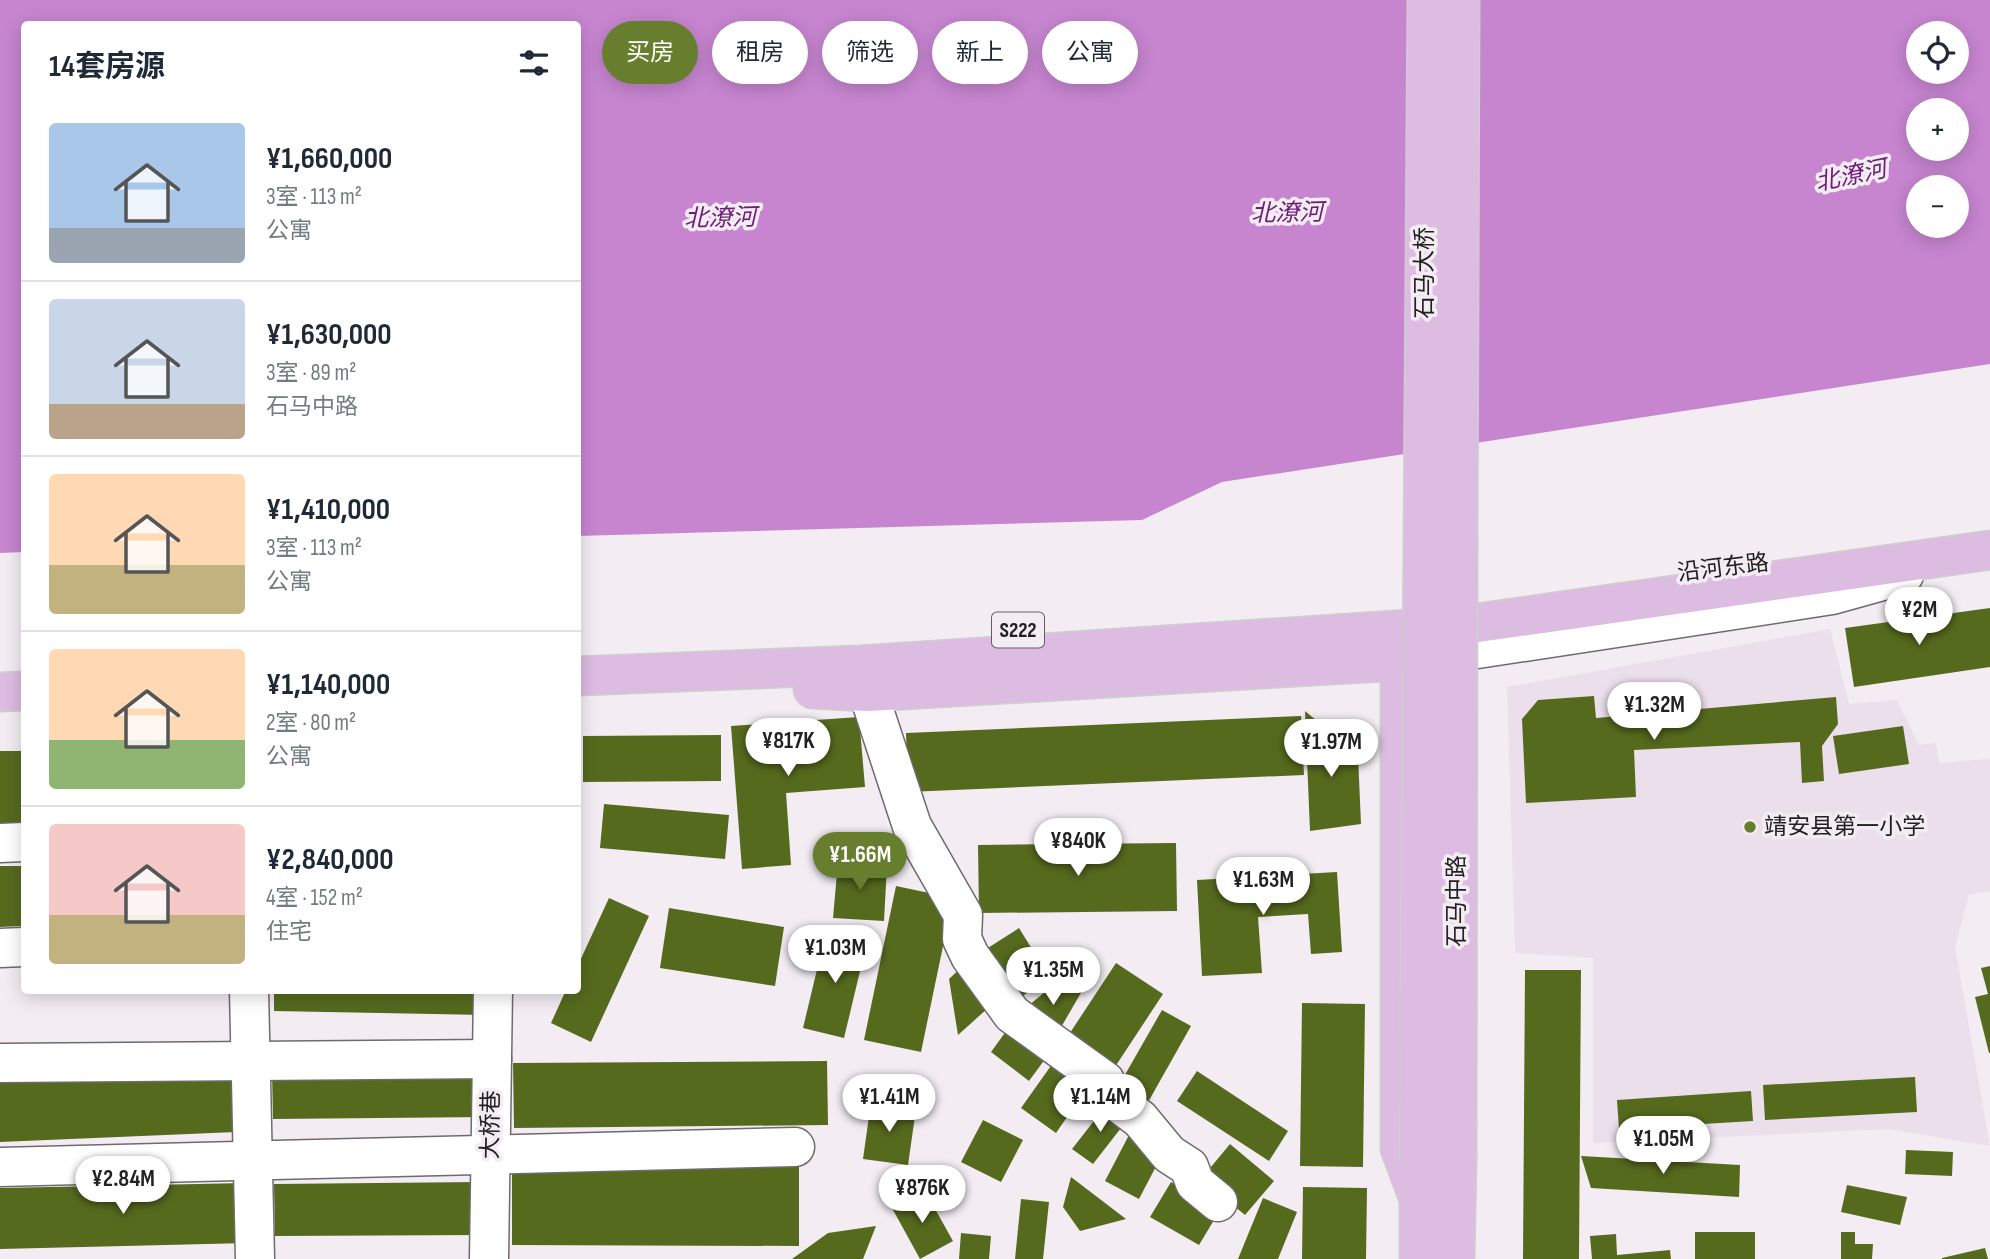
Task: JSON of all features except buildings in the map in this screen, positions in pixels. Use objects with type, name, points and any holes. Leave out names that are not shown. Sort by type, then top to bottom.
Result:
[{"type":"main road","name":"石马大桥","points":[[1427,0],[1441,545]]},
{"type":"main road","name":"石马大桥","points":[[1441,545],[1460,0]]},
{"type":"main road","name":"石马中路","points":[[1419,1259],[1419,1160],[1441,545]]},
{"type":"main road","points":[[1440,614],[1831,565],[1990,550]]},
{"type":"main road","name":"石马中路","points":[[1440,614],[1457,1160],[1455,1259]]},
{"type":"main road","name":"S222","points":[[581,676],[852,641],[1440,614]]},
{"type":"main road","points":[[581,676],[868,692],[1400,661],[1400,1148],[1419,1199]]},
{"type":"main road","points":[[0,692],[21,691]]},
{"type":"street","points":[[1400,661],[1832,594],[1990,550]]},
{"type":"street","points":[[868,692],[912,826],[963,915],[962,940],[970,956],[1012,1014],[1105,1081],[1109,1096],[1140,1119],[1169,1154],[1189,1167],[1195,1183],[1218,1202]]},
{"type":"street","points":[[0,843],[21,842]]},
{"type":"street","points":[[0,948],[21,947]]},
{"type":"street","points":[[249,994],[255,1259]]},
{"type":"street","name":"大桥巷","points":[[489,1259],[493,994]]},
{"type":"street","points":[[0,1063],[492,1059]]},
{"type":"street","points":[[0,1167],[795,1147]]},
{"type":"shaded area","name":"靖安县第一小学","points":[[1830,629],[1849,704],[1897,700],[1919,745],[1936,743],[1939,763],[1990,759],[1990,891],[1969,895],[1955,947],[1990,1146],[1889,1129],[1593,1143],[1593,958],[1515,953],[1507,687]]},
{"type":"water","name":"北潦河","points":[[0,0],[1990,0],[1990,364],[1222,482],[1142,520],[581,536],[581,21],[21,21],[21,552],[0,553]]},
{"type":"place","name":"靖安县第一小学","points":[[1750,827]]}]
